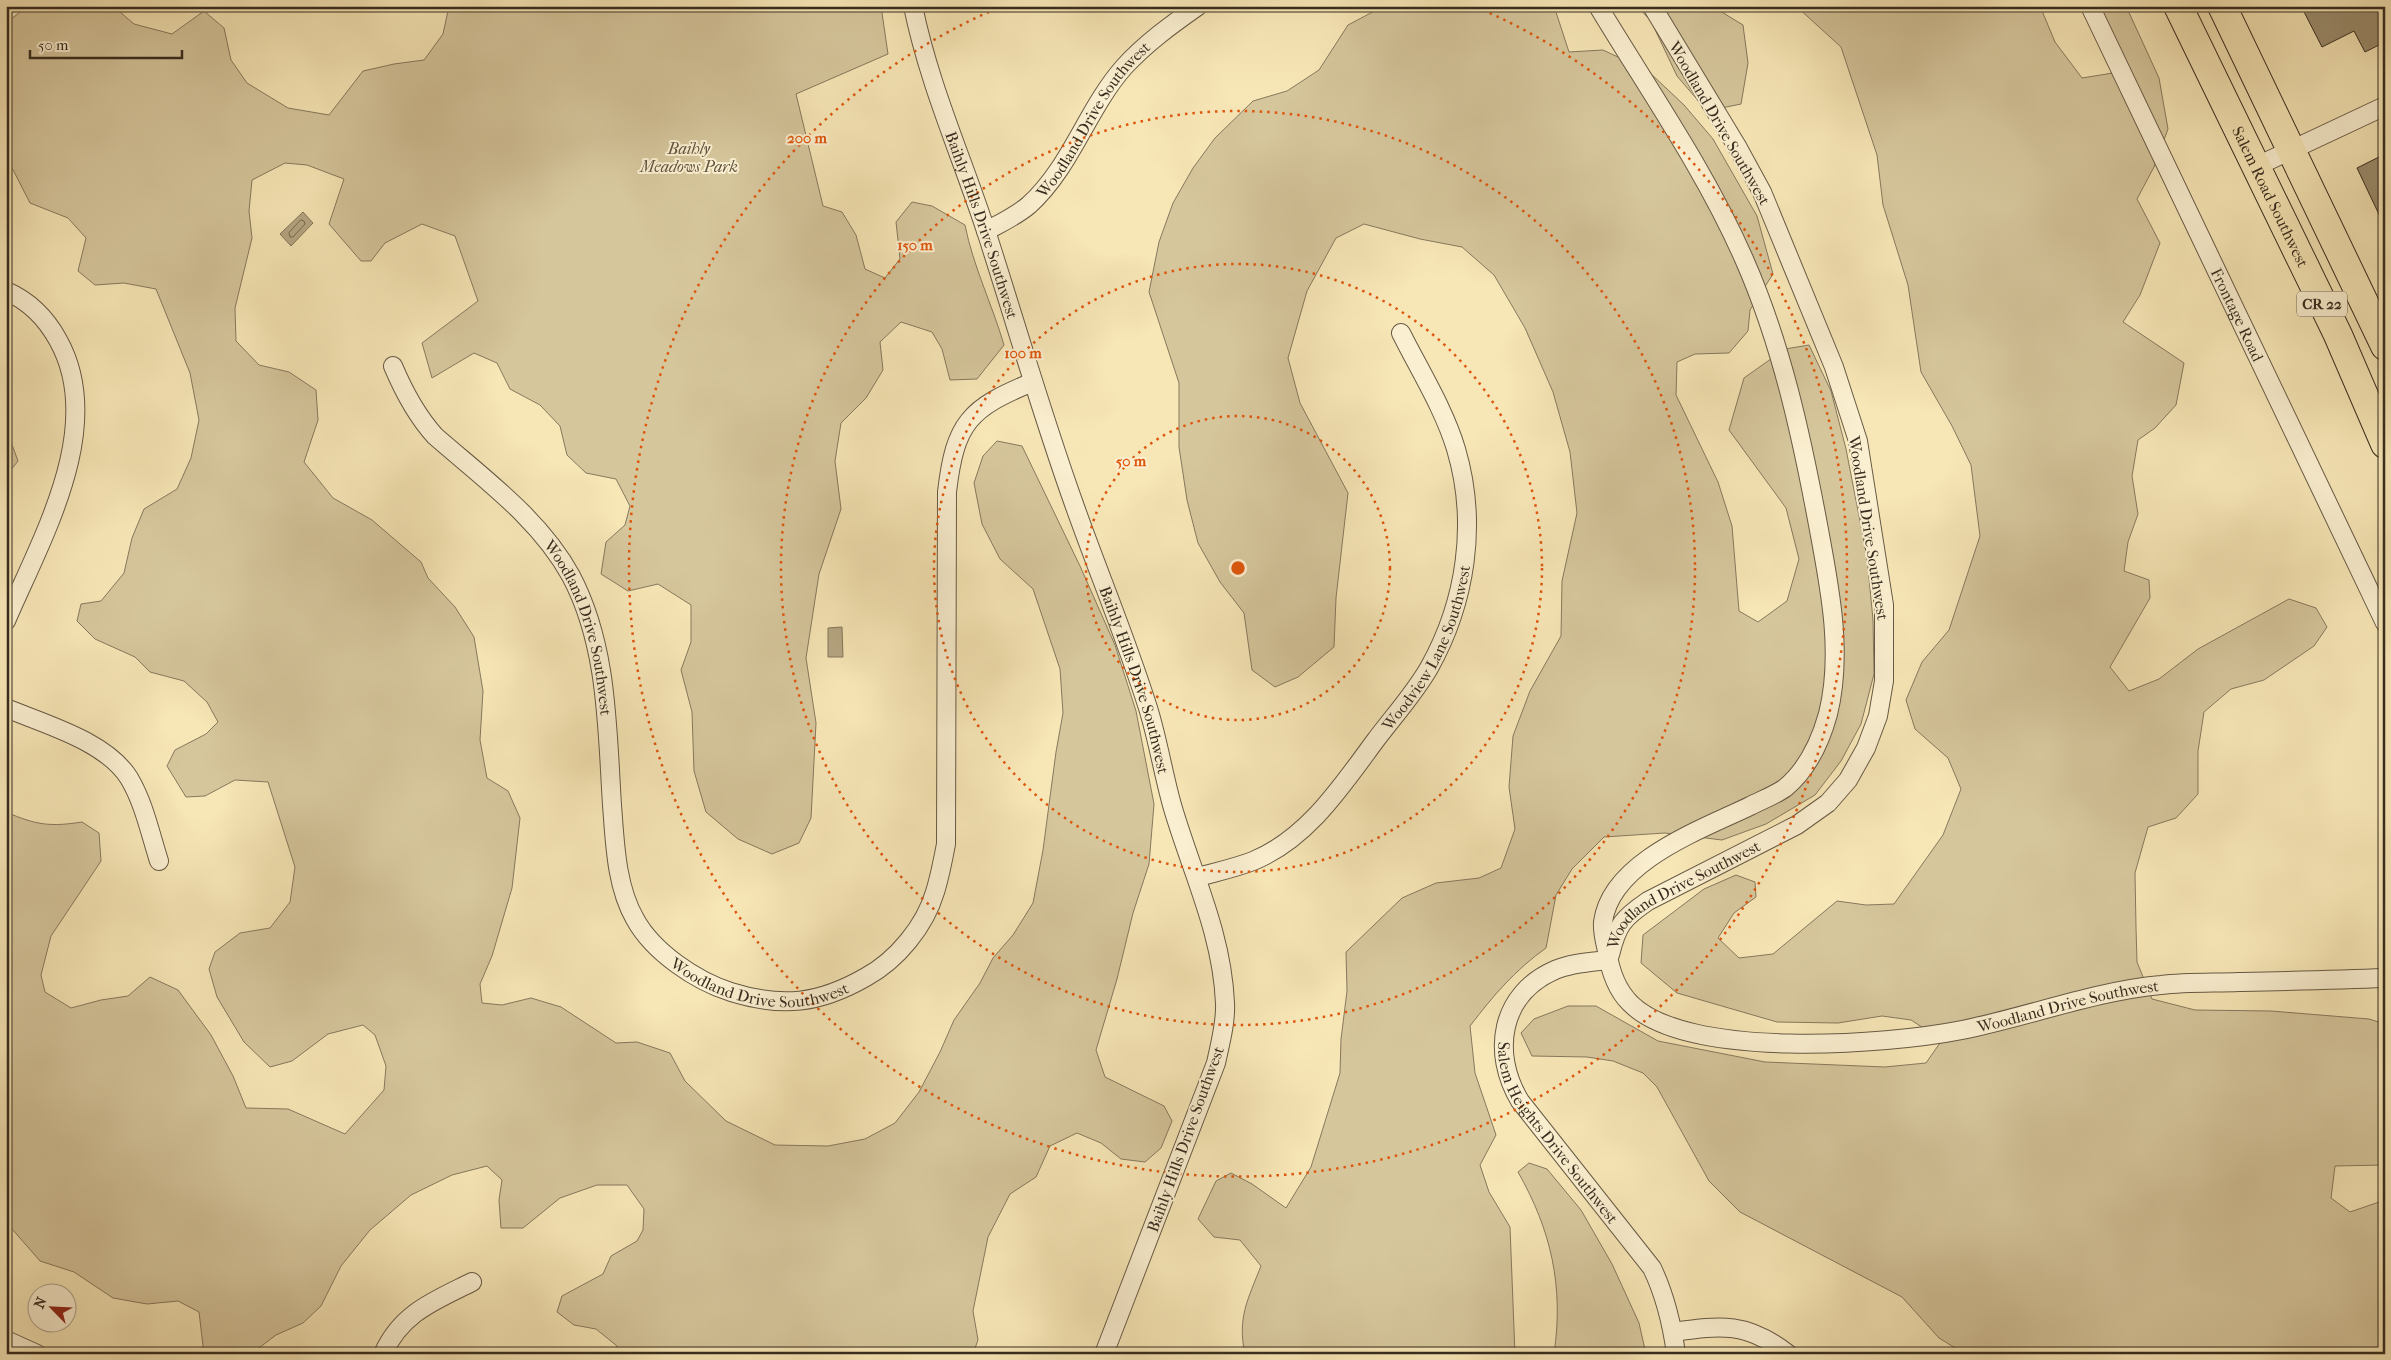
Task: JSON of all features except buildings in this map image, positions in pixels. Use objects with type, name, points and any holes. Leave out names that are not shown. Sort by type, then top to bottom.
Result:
[{"type":"main road","name":"Salem Road Southwest","points":[[2178,6],[2338,336],[2385,444]]},
{"type":"main road","name":"CR 22","points":[[2222,6],[2385,346]]},
{"type":"street","name":"Baihly Hills Drive Southwest","points":[[913,6],[928,70],[986,231],[1032,382],[1074,505],[1118,620],[1147,705],[1176,816],[1198,877],[1218,942],[1226,1004],[1216,1063],[1104,1354]]},
{"type":"street","name":"Woodland Drive Southwest","points":[[986,231],[1017,214],[1030,204],[1064,162],[1109,87],[1124,68],[1148,43],[1198,6]]},
{"type":"street","name":"Woodland Drive Southwest","points":[[1598,6],[1707,187],[1743,257],[1761,300],[1789,389],[1806,464],[1827,572],[1833,629],[1834,674],[1828,712],[1822,733],[1805,769],[1781,791],[1669,846],[1638,866],[1622,881],[1609,903],[1602,924],[1608,960],[1622,994],[1644,1015],[1698,1034],[1737,1041],[1780,1044],[1826,1044],[1903,1039],[1960,1031],[2123,991],[2160,985],[2385,978]]},
{"type":"street","name":"Woodland Drive Southwest","points":[[1608,960],[1616,931],[1630,913],[1648,901],[1797,825],[1828,803],[1848,780],[1866,748],[1878,716],[1884,681],[1884,605],[1858,441],[1834,367],[1783,238],[1762,192],[1738,148],[1652,6]]},
{"type":"street","name":"Frontage Road","points":[[2090,6],[2385,623]]},
{"type":"street","points":[[2255,167],[2385,106]]},
{"type":"street","points":[[6,291],[31,306],[50,325],[64,351],[75,405],[72,448],[64,481],[6,621]]},
{"type":"street","name":"Woodview Lane Southwest","points":[[1198,877],[1252,861],[1286,843],[1315,817],[1349,776],[1428,670],[1447,633],[1460,594],[1466,556],[1466,513],[1462,474],[1456,449],[1446,423],[1401,333]]},
{"type":"street","name":"Woodland Drive Southwest","points":[[392,366],[407,398],[423,422],[530,520],[553,547],[571,576],[586,609],[598,648],[604,690],[618,864],[626,898],[636,920],[660,949],[683,969],[719,988],[751,998],[783,1002],[820,998],[843,991],[872,974],[898,953],[920,924],[935,893],[946,844],[947,492],[950,464],[955,445],[965,427],[979,410],[997,397],[1032,382]]},
{"type":"street","points":[[6,708],[92,745],[112,757],[128,776],[139,798],[159,861]]},
{"type":"street","name":"Salem Heights Drive Southwest","points":[[1608,960],[1556,969],[1531,985],[1513,1008],[1507,1022],[1504,1038],[1505,1070],[1510,1085],[1520,1100],[1652,1268],[1660,1286],[1673,1332],[1676,1354]]},
{"type":"street","points":[[383,1354],[400,1325],[417,1310],[472,1282]]},
{"type":"street","points":[[1673,1332],[1710,1327],[1728,1327],[1750,1331],[1774,1343],[1788,1354]]},
{"type":"street","points":[[6,1340],[37,1354]]},
{"type":"green space","name":"Baihly Meadows Park","points":[[28,6],[113,6],[134,24],[172,34],[204,11],[224,28],[231,60],[247,83],[288,108],[329,115],[363,71],[424,60],[443,34],[449,6],[881,6],[888,54],[796,94],[823,206],[842,212],[856,235],[865,269],[885,278],[900,259],[896,222],[912,202],[932,206],[965,225],[968,240],[1004,345],[977,379],[950,380],[942,349],[932,332],[901,322],[880,342],[883,370],[866,398],[841,423],[835,461],[841,509],[819,574],[806,658],[816,723],[811,818],[799,843],[772,854],[738,839],[706,812],[694,771],[692,712],[681,670],[691,642],[691,605],[658,584],[628,591],[601,574],[606,542],[625,525],[630,506],[616,479],[586,473],[567,455],[560,426],[540,405],[510,389],[497,363],[474,353],[432,378],[422,343],[478,301],[455,236],[422,224],[385,243],[371,261],[361,261],[329,224],[344,179],[307,165],[285,163],[252,180],[249,211],[252,238],[235,308],[236,341],[259,365],[289,372],[316,390],[318,420],[304,462],[333,498],[372,520],[421,562],[428,578],[455,607],[474,637],[483,691],[480,740],[487,778],[508,791],[520,818],[512,888],[492,956],[480,984],[482,1003],[502,1005],[531,998],[561,1007],[616,1043],[637,1042],[670,1053],[685,1081],[726,1121],[775,1145],[828,1146],[865,1139],[895,1123],[919,1092],[954,1020],[980,983],[993,958],[1013,935],[1033,903],[1043,850],[1063,713],[1060,669],[1033,589],[1000,559],[982,524],[974,483],[983,456],[997,441],[1022,446],[1080,566],[1115,645],[1136,711],[1154,804],[1149,864],[1133,913],[1117,979],[1096,1050],[1105,1077],[1164,1106],[1172,1121],[1161,1148],[1145,1162],[1121,1159],[1101,1143],[1077,1133],[1050,1146],[1036,1177],[1010,1194],[988,1237],[973,1311],[978,1340],[973,1354],[619,1354],[617,1346],[596,1329],[574,1325],[557,1312],[562,1296],[603,1274],[611,1256],[637,1241],[643,1230],[644,1209],[627,1185],[597,1185],[560,1198],[523,1228],[501,1228],[499,1200],[502,1180],[487,1166],[452,1175],[411,1195],[370,1230],[341,1266],[321,1306],[303,1323],[276,1335],[251,1354],[204,1354],[199,1312],[178,1301],[147,1304],[113,1298],[74,1272],[40,1261],[6,1222],[6,812],[43,824],[82,822],[99,833],[101,861],[51,936],[41,975],[45,992],[71,1008],[101,1000],[128,996],[150,977],[178,990],[211,1035],[233,1076],[246,1108],[288,1109],[345,1134],[384,1090],[386,1066],[375,1035],[363,1025],[328,1034],[292,1061],[270,1067],[244,1042],[217,997],[209,969],[215,952],[240,933],[270,928],[290,902],[295,867],[268,782],[235,780],[205,796],[186,797],[167,766],[175,750],[206,734],[218,722],[207,702],[184,681],[150,672],[135,657],[95,639],[77,621],[81,604],[101,601],[124,573],[132,538],[144,509],[177,489],[191,458],[199,420],[190,373],[156,289],[124,283],[95,285],[78,271],[86,238],[68,218],[30,203],[6,156],[6,23]]},
{"type":"green space","points":[[1384,6],[1554,6],[1569,52],[1603,50],[1648,71],[1684,105],[1713,139],[1757,216],[1773,274],[1750,310],[1748,331],[1729,353],[1695,354],[1677,362],[1676,395],[1718,482],[1732,526],[1739,611],[1758,622],[1787,601],[1799,559],[1786,508],[1729,430],[1744,378],[1785,349],[1809,345],[1831,391],[1846,449],[1867,557],[1873,620],[1874,674],[1861,724],[1841,761],[1815,795],[1766,824],[1722,840],[1665,833],[1604,837],[1572,869],[1556,895],[1546,948],[1524,965],[1505,984],[1470,1026],[1475,1073],[1496,1135],[1480,1165],[1489,1192],[1510,1227],[1515,1354],[1245,1354],[1242,1330],[1243,1319],[1248,1299],[1261,1266],[1240,1240],[1214,1237],[1198,1219],[1216,1181],[1231,1173],[1252,1184],[1286,1208],[1311,1167],[1340,1073],[1341,1039],[1347,991],[1346,952],[1402,898],[1436,883],[1479,878],[1501,868],[1515,829],[1509,787],[1513,736],[1530,691],[1561,636],[1562,581],[1577,513],[1570,452],[1553,392],[1525,328],[1494,275],[1462,247],[1420,239],[1364,224],[1336,238],[1307,291],[1288,358],[1300,403],[1348,493],[1336,598],[1334,647],[1298,677],[1275,687],[1252,670],[1244,613],[1220,582],[1198,543],[1187,500],[1179,447],[1179,383],[1149,292],[1159,242],[1173,203],[1193,168],[1215,138],[1253,101],[1287,91],[1319,70],[1348,25]]},
{"type":"green space","points":[[1637,6],[1712,6],[1743,25],[1748,63],[1741,104],[1707,111],[1677,76],[1651,21]]},
{"type":"green space","points":[[1796,6],[2040,6],[2055,42],[2082,78],[2113,73],[2115,38],[2100,6],[2126,6],[2159,78],[2168,129],[2154,167],[2137,199],[2160,243],[2140,295],[2123,322],[2184,363],[2176,405],[2155,428],[2138,440],[2132,476],[2138,514],[2128,542],[2124,571],[2149,580],[2150,598],[2110,667],[2129,691],[2159,679],[2198,649],[2289,599],[2316,608],[2327,627],[2314,646],[2264,680],[2231,689],[2204,712],[2198,751],[2198,794],[2176,818],[2148,827],[2135,873],[2137,962],[2152,999],[2195,1010],[2271,1011],[2369,1019],[2385,1024],[2385,1165],[2335,1166],[2331,1198],[2350,1212],[2385,1200],[2385,1354],[1965,1354],[1939,1338],[1902,1297],[1740,1212],[1709,1181],[1657,1087],[1643,1073],[1613,1061],[1587,1057],[1532,1056],[1521,1033],[1534,1019],[1568,1006],[1596,1006],[1658,1041],[1765,1062],[1885,1067],[1926,1063],[1942,1040],[1911,1020],[1882,1016],[1838,1023],[1777,1022],[1677,993],[1641,963],[1643,935],[1704,889],[1736,875],[1755,882],[1756,897],[1734,913],[1718,938],[1739,958],[1773,954],[1837,901],[1866,905],[1894,904],[1943,835],[1961,789],[1948,758],[1915,729],[1906,700],[1922,662],[1949,630],[1980,536],[1971,465],[1952,426],[1921,372],[1908,285],[1883,205],[1877,155],[1841,47]]},
{"type":"green space","points":[[6,437],[10,439],[18,461],[6,476]]},
{"type":"green space","points":[[1529,1163],[1547,1169],[1581,1210],[1612,1264],[1639,1323],[1646,1354],[1554,1354],[1557,1305],[1552,1259],[1539,1215],[1518,1172]]},
{"type":"water","points":[[303,212],[313,223],[291,246],[280,234]]},
{"type":"water","points":[[842,627],[843,657],[828,657],[828,628]]}]
